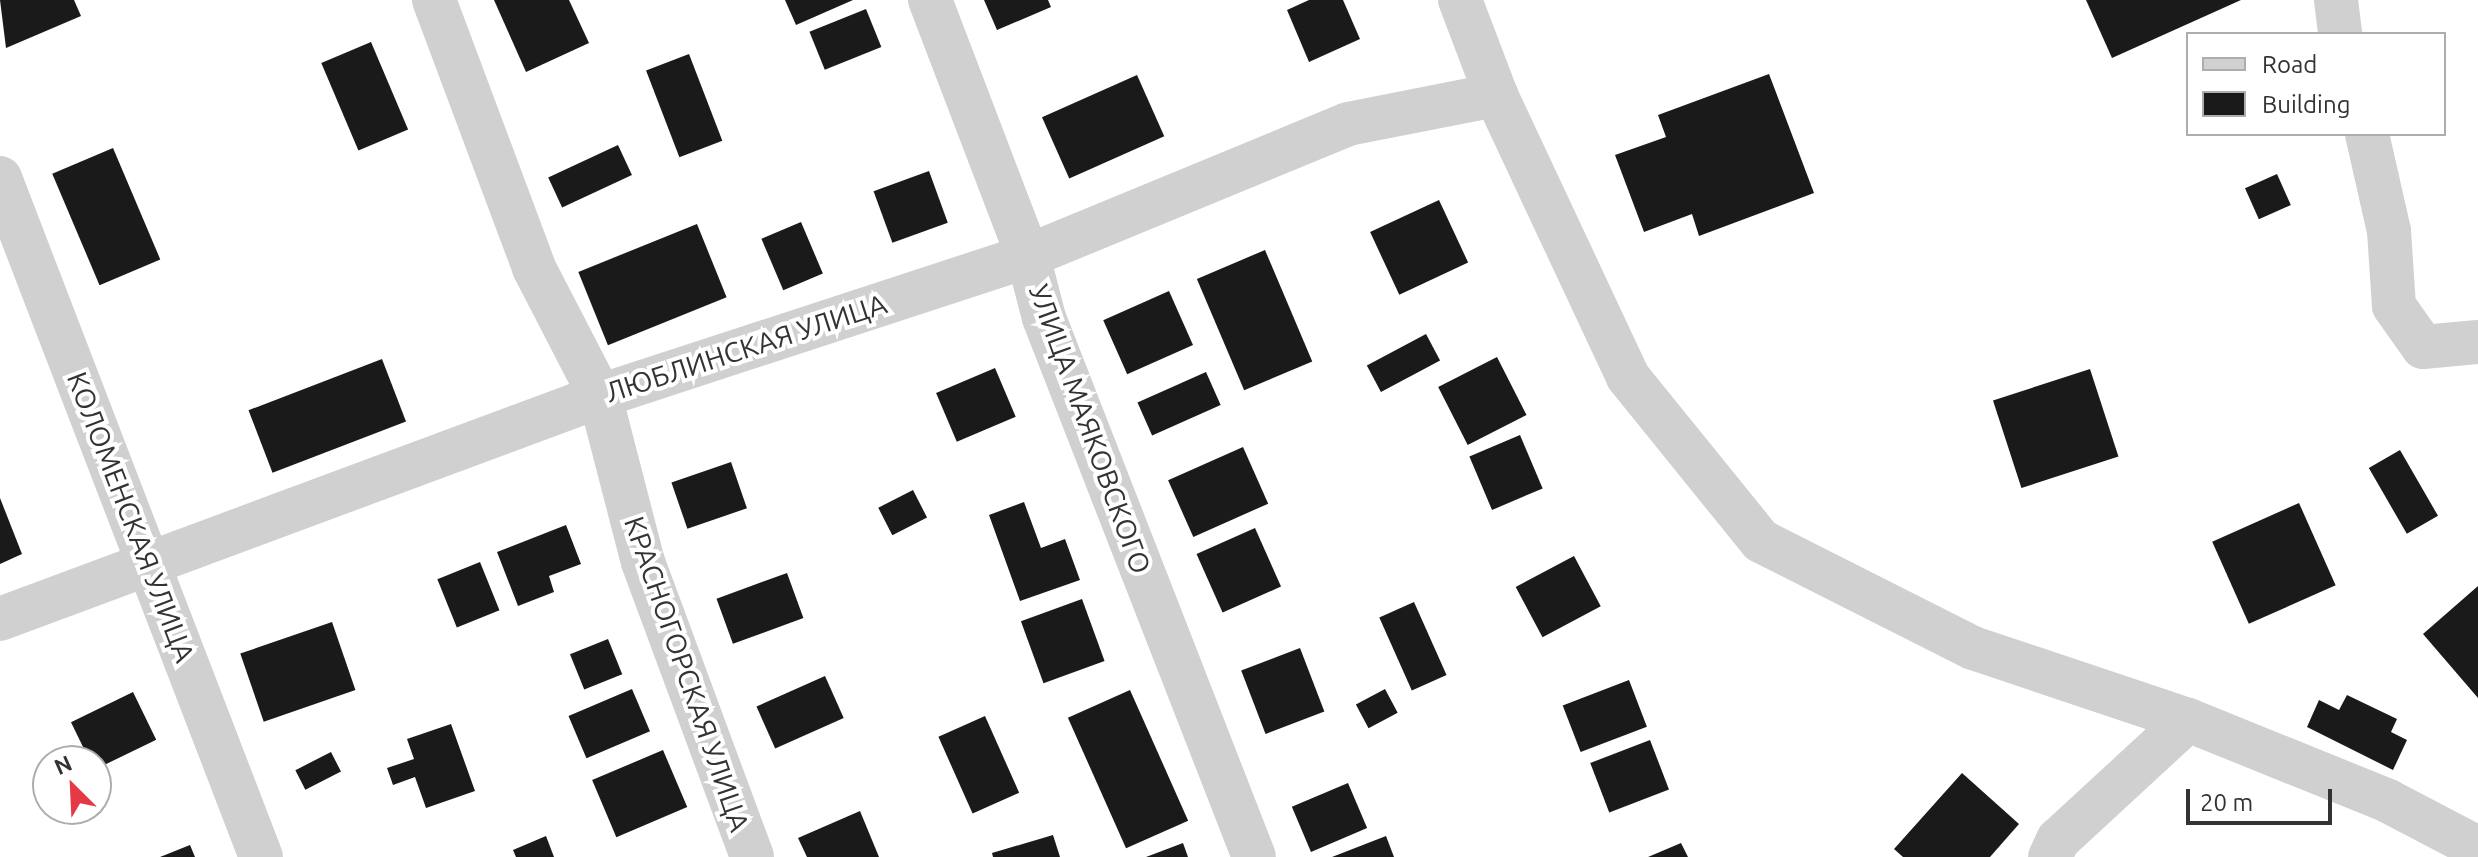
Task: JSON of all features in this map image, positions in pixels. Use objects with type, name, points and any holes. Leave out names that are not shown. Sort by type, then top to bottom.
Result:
[{"type":"street","name":"КРАСНОГОРСКАЯ УЛИЦА","points":[[434,0],[534,268],[600,396],[643,562],[752,857]]},
{"type":"street","name":"УЛИЦА МАЯКОВСКОГО","points":[[930,0],[1028,256],[1044,318],[1254,857]]},
{"type":"street","points":[[1460,0],[1496,95],[1628,377],[1761,541],[1973,648],[2188,720],[2388,801],[2478,848]]},
{"type":"street","points":[[2336,0],[2340,32]]},
{"type":"street","name":"ЛЮБЛИНСКАЯ УЛИЦА","points":[[0,619],[600,396],[1028,256],[1348,124],[1496,95]]},
{"type":"street","points":[[2367,136],[2389,231],[2394,306],[2423,347],[2478,342]]},
{"type":"street","name":"КОЛОМЕНСКАЯ УЛИЦА","points":[[0,178],[261,857]]},
{"type":"street","points":[[2050,857],[2058,840],[2188,720]]},
{"type":"building","points":[[0,0],[74,0],[81,16],[6,48]]},
{"type":"building","points":[[494,0],[569,0],[589,43],[526,72]]},
{"type":"building","points":[[785,0],[853,0],[796,25]]},
{"type":"building","points":[[984,0],[1048,0],[1051,7],[997,30]]},
{"type":"building","points":[[1309,0],[1343,0],[1360,39],[1309,62],[1287,10]]},
{"type":"building","points":[[2086,0],[2241,0],[2112,58]]},
{"type":"building","points":[[866,9],[881,47],[825,70],[809,32]]},
{"type":"building","points":[[371,42],[408,129],[358,151],[321,63]]},
{"type":"building","points":[[689,54],[722,141],[679,157],[646,70]]},
{"type":"building","points":[[1769,74],[1814,193],[1699,236],[1692,214],[1644,232],[1615,155],[1666,137],[1658,115]]},
{"type":"building","points":[[1137,75],[1164,136],[1069,179],[1042,117]]},
{"type":"building","points":[[618,145],[632,175],[562,207],[548,178]]},
{"type":"building","points":[[113,148],[160,259],[100,285],[52,174]]},
{"type":"building","points":[[929,171],[948,223],[892,243],[874,191]]},
{"type":"building","points":[[2277,174],[2291,205],[2259,219],[2245,188]]},
{"type":"building","points":[[1439,200],[1468,263],[1399,295],[1370,232]]},
{"type":"building","points":[[801,222],[823,274],[783,290],[761,239]]},
{"type":"building","points":[[697,224],[727,297],[608,345],[578,272]]},
{"type":"building","points":[[1265,250],[1312,361],[1244,390],[1197,279]]},
{"type":"building","points":[[1169,291],[1193,345],[1127,374],[1103,320]]},
{"type":"building","points":[[1426,334],[1440,360],[1381,392],[1367,365]]},
{"type":"building","points":[[1497,357],[1527,415],[1468,445],[1438,387]]},
{"type":"building","points":[[382,359],[406,422],[273,473],[248,410]]},
{"type":"building","points":[[995,368],[1016,417],[957,442],[936,393]]},
{"type":"building","points":[[2090,369],[2118,456],[2021,488],[1993,401]]},
{"type":"building","points":[[1206,372],[1221,405],[1152,435],[1137,403]]},
{"type":"building","points":[[1520,435],[1543,488],[1492,510],[1469,456]]},
{"type":"building","points":[[1243,447],[1268,504],[1193,537],[1168,480]]},
{"type":"building","points":[[2400,450],[2438,516],[2407,534],[2369,468]]},
{"type":"building","points":[[731,462],[747,508],[687,529],[671,483]]},
{"type":"building","points":[[913,490],[927,518],[892,535],[878,508]]},
{"type":"building","points":[[0,498],[22,554],[0,564]]},
{"type":"building","points":[[1024,502],[1041,548],[1065,539],[1080,580],[1020,601],[989,515]]},
{"type":"building","points":[[2299,503],[2336,585],[2249,624],[2212,542]]},
{"type":"building","points":[[566,525],[581,564],[549,576],[554,592],[518,606],[497,552]]},
{"type":"building","points":[[1255,528],[1281,586],[1223,612],[1197,554]]},
{"type":"building","points":[[1574,556],[1601,606],[1542,637],[1516,587]]},
{"type":"building","points":[[480,562],[499,610],[457,627],[437,579]]},
{"type":"building","points":[[787,573],[803,618],[733,644],[717,599]]},
{"type":"building","points":[[2478,586],[2478,698],[2423,634]]},
{"type":"building","points":[[1082,599],[1105,661],[1043,683],[1021,621]]},
{"type":"building","points":[[1414,602],[1447,675],[1412,691],[1379,617]]},
{"type":"building","points":[[332,622],[355,690],[264,722],[240,654]]},
{"type":"building","points":[[608,639],[622,674],[584,690],[570,654]]},
{"type":"building","points":[[1300,648],[1324,711],[1266,734],[1241,671]]},
{"type":"building","points":[[825,676],[844,718],[775,749],[756,707]]},
{"type":"building","points":[[1629,680],[1647,727],[1581,752],[1563,705]]},
{"type":"building","points":[[632,689],[650,731],[586,758],[568,716]]},
{"type":"building","points":[[1385,689],[1398,713],[1369,728],[1356,704]]},
{"type":"building","points":[[1130,690],[1188,821],[1126,848],[1068,718]]},
{"type":"building","points":[[133,692],[156,740],[112,761],[112,745],[82,745],[71,722]]},
{"type":"building","points":[[2347,695],[2397,719],[2391,732],[2407,740],[2393,770],[2307,727],[2319,700],[2339,710]]},
{"type":"building","points":[[985,716],[1019,793],[973,813],[938,737]]},
{"type":"building","points":[[451,724],[475,791],[426,808],[415,777],[393,785],[387,768],[414,759],[407,739]]},
{"type":"building","points":[[1650,740],[1669,789],[1609,812],[1590,763]]},
{"type":"building","points":[[663,750],[687,807],[616,837],[592,780]]},
{"type":"building","points":[[331,752],[341,772],[305,790],[295,770]]},
{"type":"building","points":[[1962,773],[2019,824],[1990,857],[1903,857],[1894,849]]},
{"type":"building","points":[[1348,783],[1367,828],[1311,852],[1292,807]]},
{"type":"building","points":[[860,811],[879,857],[807,857],[798,838]]},
{"type":"building","points":[[1053,835],[1060,857],[993,857],[992,853]]},
{"type":"building","points":[[546,836],[554,857],[516,857],[513,850]]},
{"type":"building","points":[[1386,836],[1394,857],[1332,857]]},
{"type":"building","points":[[1183,843],[1188,857],[1146,857]]},
{"type":"building","points":[[1681,843],[1688,857],[1648,857]]},
{"type":"building","points":[[190,845],[195,857],[160,857]]}]
